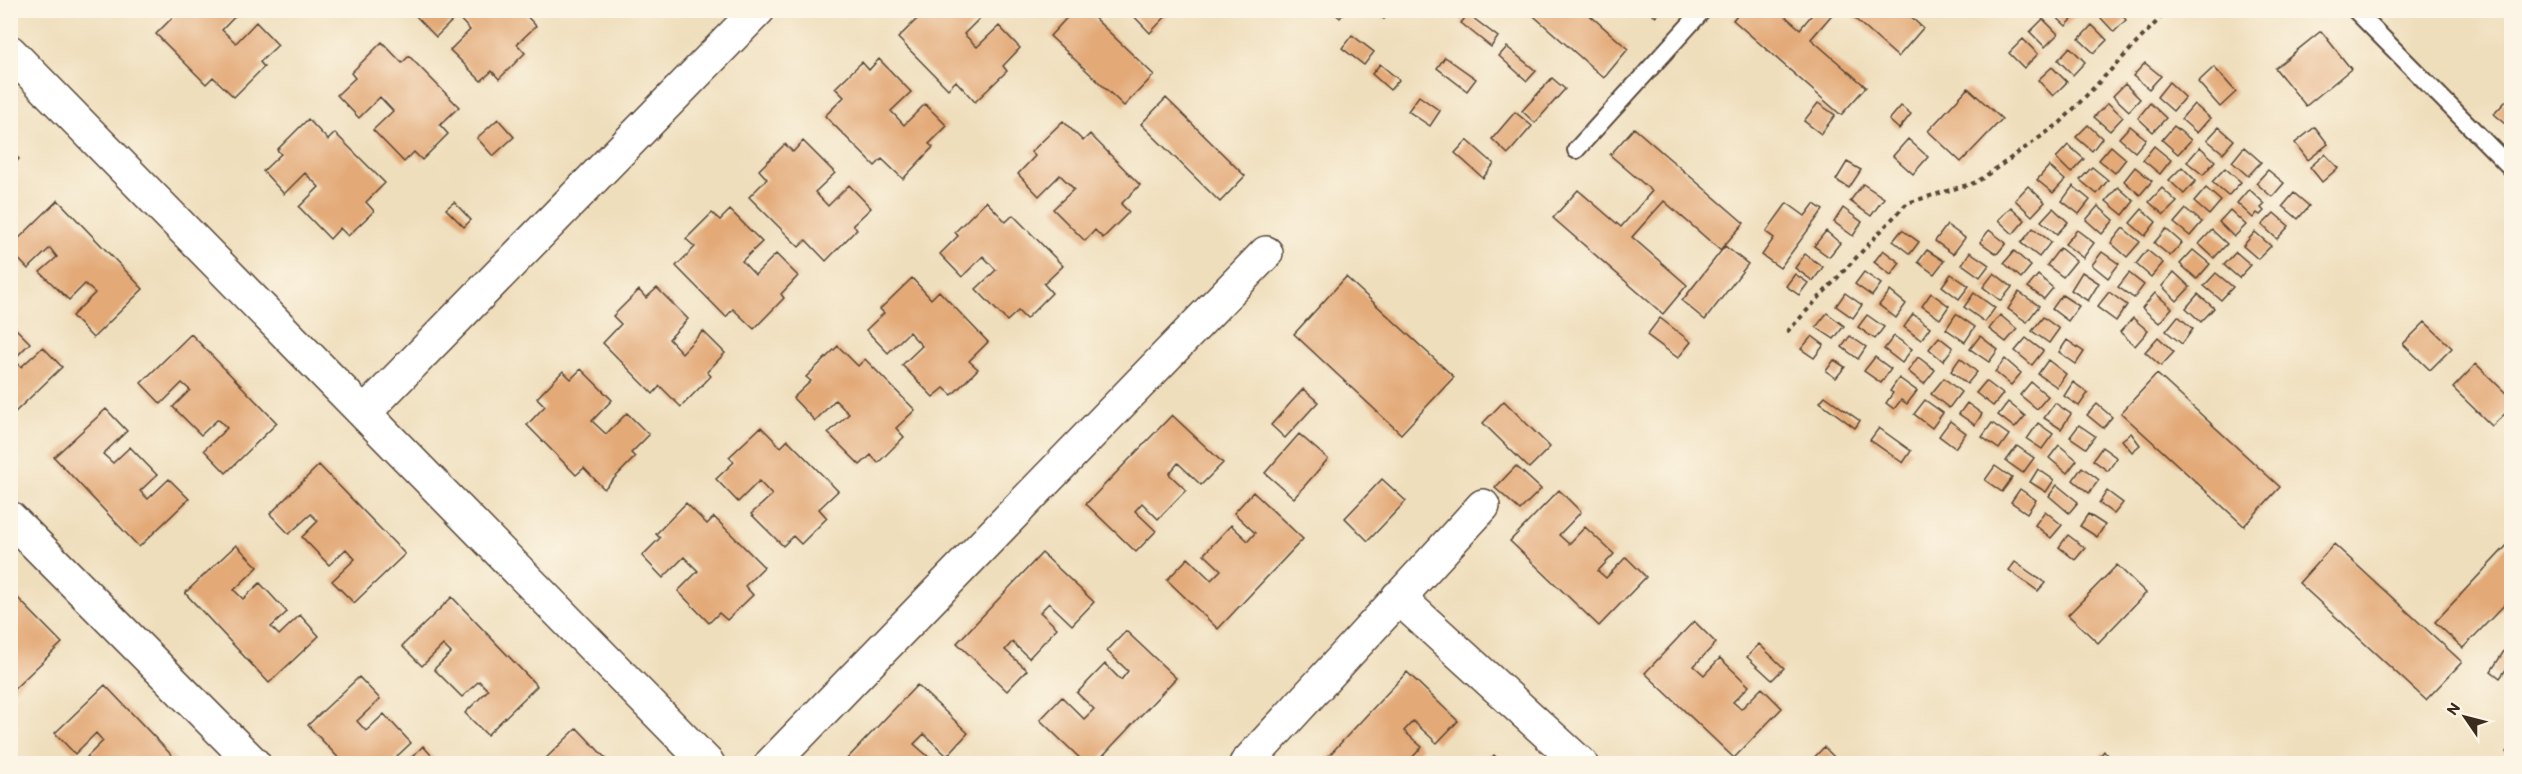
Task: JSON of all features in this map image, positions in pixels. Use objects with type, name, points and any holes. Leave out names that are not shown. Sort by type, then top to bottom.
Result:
[{"type":"street","points":[[364,412],[758,10]]},
{"type":"street","points":[[10,52],[708,764]]},
{"type":"street","points":[[771,764],[1266,253]]},
{"type":"street","points":[[1246,764],[1483,506]]},
{"type":"street","points":[[10,518],[254,764]]},
{"type":"street","points":[[1398,597],[1581,764]]},
{"type":"lane","points":[[1576,150],[1703,10]]},
{"type":"lane","points":[[2355,10],[2511,170]]},
{"type":"path","points":[[1787,332],[1906,203],[1977,182],[2060,123],[2168,10]]},
{"type":"building","points":[[170,10],[241,10],[222,30],[236,43],[256,22],[278,45],[260,62],[264,67],[234,97],[213,77],[206,84],[156,34],[175,15]]},
{"type":"building","points":[[418,10],[521,10],[536,26],[517,44],[525,53],[499,79],[492,71],[481,81],[450,50],[470,30],[457,16],[436,37],[414,14]]},
{"type":"building","points":[[908,10],[981,10],[984,14],[964,34],[977,47],[999,26],[1020,48],[1003,66],[1007,71],[975,102],[956,81],[948,89],[898,38],[917,19]]},
{"type":"building","points":[[1074,10],[1086,10],[1154,75],[1124,106],[1050,36]]},
{"type":"building","points":[[1128,10],[1172,10],[1150,33]]},
{"type":"building","points":[[1331,10],[1346,10],[1340,18]]},
{"type":"building","points":[[1374,10],[1390,10],[1384,19]]},
{"type":"building","points":[[1449,10],[1465,10],[1459,18]]},
{"type":"building","points":[[1527,10],[1584,10],[1628,49],[1604,78]]},
{"type":"building","points":[[1649,10],[1661,10],[1656,17]]},
{"type":"building","points":[[1741,10],[1778,10],[1800,29],[1816,10],[1836,10],[1811,39],[1866,87],[1841,115],[1733,20]]},
{"type":"building","points":[[1845,10],[1903,10],[1923,28],[1898,57]]},
{"type":"building","points":[[2049,10],[2076,10],[2078,13],[2066,26]]},
{"type":"building","points":[[2106,10],[2118,10],[2126,20],[2114,32],[2100,17]]},
{"type":"building","points":[[1468,14],[1498,37],[1491,47],[1461,23]]},
{"type":"building","points":[[2043,19],[2058,34],[2045,47],[2030,32]]},
{"type":"building","points":[[2092,25],[2107,40],[2094,53],[2079,39]]},
{"type":"building","points":[[2321,31],[2351,69],[2306,106],[2275,68]]},
{"type":"building","points":[[1352,35],[1374,52],[1364,65],[1342,48]]},
{"type":"building","points":[[2023,39],[2038,54],[2024,68],[2009,53]]},
{"type":"building","points":[[382,42],[402,63],[409,56],[459,107],[440,125],[448,134],[422,160],[414,152],[404,162],[373,130],[393,111],[380,97],[359,118],[337,95],[355,78],[351,73]]},
{"type":"building","points":[[1507,47],[1536,71],[1527,81],[1499,56]]},
{"type":"building","points":[[2070,47],[2085,62],[2073,75],[2058,60]]},
{"type":"building","points":[[1445,57],[1476,79],[1467,91],[1437,68]]},
{"type":"building","points":[[879,59],[911,92],[891,111],[904,125],[925,104],[947,126],[929,144],[933,147],[903,179],[882,159],[875,166],[825,116],[844,97],[835,88],[862,62],[869,70]]},
{"type":"building","points":[[2145,63],[2161,76],[2149,89],[2133,76]]},
{"type":"building","points":[[1380,64],[1399,80],[1390,90],[1372,74]]},
{"type":"building","points":[[2052,67],[2067,82],[2053,96],[2038,80]]},
{"type":"building","points":[[2214,67],[2236,92],[2220,107],[2198,82]]},
{"type":"building","points":[[1552,78],[1565,89],[1535,123],[1522,111]]},
{"type":"building","points":[[2169,82],[2185,97],[2173,111],[2157,97]]},
{"type":"building","points":[[2125,84],[2140,99],[2129,111],[2113,96]]},
{"type":"building","points":[[1968,88],[2002,119],[1961,162],[1928,131]]},
{"type":"building","points":[[1419,96],[1440,111],[1430,126],[1408,111]]},
{"type":"building","points":[[1166,98],[1245,176],[1220,202],[1141,124]]},
{"type":"building","points":[[2506,101],[2512,105],[2512,129],[2494,114]]},
{"type":"building","points":[[1818,103],[1835,115],[1821,134],[1804,121]]},
{"type":"building","points":[[2108,103],[2123,117],[2110,131],[2094,117]]},
{"type":"building","points":[[2150,103],[2166,118],[2153,132],[2138,118]]},
{"type":"building","points":[[2194,104],[2210,118],[2197,133],[2181,119]]},
{"type":"building","points":[[1901,106],[1911,114],[1899,129],[1889,120]]},
{"type":"building","points":[[1515,112],[1532,126],[1508,154],[1492,139]]},
{"type":"building","points":[[308,119],[328,140],[335,133],[385,183],[366,202],[374,211],[348,236],[340,228],[330,239],[299,207],[319,187],[305,173],[284,194],[263,171],[281,154],[277,150]]},
{"type":"building","points":[[498,119],[514,137],[493,156],[477,138]]},
{"type":"building","points":[[1063,121],[1083,141],[1090,134],[1140,185],[1121,204],[1129,212],[1103,238],[1095,230],[1085,241],[1053,209],[1074,189],[1060,175],[1039,196],[1018,174],[1035,156],[1031,152]]},
{"type":"building","points":[[2088,125],[2102,138],[2092,151],[2076,137]]},
{"type":"building","points":[[2130,126],[2146,139],[2135,152],[2119,138]]},
{"type":"building","points":[[2174,126],[2191,140],[2178,154],[2162,140]]},
{"type":"building","points":[[2219,127],[2234,140],[2223,153],[2207,140]]},
{"type":"building","points":[[2315,127],[2328,144],[2308,160],[2295,143]]},
{"type":"building","points":[[1634,128],[1744,223],[1720,250],[1664,201],[1632,237],[1687,285],[1663,314],[1553,218],[1578,190],[1621,227],[1652,191],[1610,155]]},
{"type":"building","points":[[1908,139],[1928,157],[1913,174],[1893,156]]},
{"type":"building","points":[[1467,140],[1494,164],[1483,178],[1455,153]]},
{"type":"building","points":[[803,141],[835,173],[815,192],[828,206],[849,185],[871,208],[853,225],[857,229],[826,261],[806,240],[799,247],[749,197],[767,179],[759,170],[785,144],[793,152]]},
{"type":"building","points":[[2068,145],[2084,159],[2071,173],[2056,158]]},
{"type":"building","points":[[2111,146],[2126,159],[2115,173],[2099,160]]},
{"type":"building","points":[[2154,146],[2171,160],[2160,174],[2143,160]]},
{"type":"building","points":[[2200,147],[2215,161],[2203,175],[2187,162]]},
{"type":"building","points":[[2244,147],[2261,162],[2248,176],[2232,162]]},
{"type":"building","points":[[10,150],[19,159],[10,168]]},
{"type":"building","points":[[2325,154],[2338,168],[2322,182],[2310,167]]},
{"type":"building","points":[[1847,162],[1861,170],[1849,188],[1836,180]]},
{"type":"building","points":[[2049,166],[2065,180],[2053,193],[2037,180]]},
{"type":"building","points":[[2092,167],[2108,180],[2097,194],[2080,180]]},
{"type":"building","points":[[2135,167],[2152,181],[2140,195],[2124,181]]},
{"type":"building","points":[[2182,167],[2196,181],[2184,194],[2169,180]]},
{"type":"building","points":[[2225,168],[2241,182],[2228,196],[2212,182]]},
{"type":"building","points":[[2268,170],[2284,183],[2272,197],[2256,183]]},
{"type":"building","points":[[1863,184],[1884,198],[1871,216],[1850,201]]},
{"type":"building","points":[[2028,186],[2045,202],[2032,216],[2015,200]]},
{"type":"building","points":[[2073,186],[2090,200],[2079,214],[2062,201]]},
{"type":"building","points":[[2118,187],[2134,201],[2123,215],[2106,201]]},
{"type":"building","points":[[2162,188],[2177,202],[2164,215],[2149,202]]},
{"type":"building","points":[[2206,188],[2221,201],[2209,215],[2194,202]]},
{"type":"building","points":[[2249,189],[2265,204],[2261,208],[2264,211],[2260,215],[2257,213],[2253,218],[2237,203]]},
{"type":"building","points":[[2294,193],[2309,206],[2298,219],[2283,206]]},
{"type":"building","points":[[58,200],[143,289],[93,338],[72,316],[95,293],[85,284],[69,300],[40,272],[57,257],[50,248],[28,269],[10,250],[10,247]]},
{"type":"building","points":[[986,201],[1006,222],[1013,215],[1063,266],[1044,284],[1052,293],[1026,319],[1018,311],[1007,321],[976,289],[996,270],[983,256],[962,277],[940,254],[958,236],[955,232]]},
{"type":"building","points":[[454,202],[471,220],[464,227],[446,209]]},
{"type":"building","points":[[1787,203],[1805,216],[1814,204],[1823,210],[1780,268],[1762,255],[1774,238],[1766,232]]},
{"type":"building","points":[[2098,206],[2114,220],[2102,234],[2086,220]]},
{"type":"building","points":[[2011,207],[2025,220],[2013,234],[1998,220]]},
{"type":"building","points":[[1843,208],[1862,222],[1853,236],[1834,222]]},
{"type":"building","points":[[2053,208],[2068,222],[2057,234],[2041,221]]},
{"type":"building","points":[[2142,209],[2156,222],[2145,236],[2130,223]]},
{"type":"building","points":[[2186,209],[2202,222],[2190,236],[2174,223]]},
{"type":"building","points":[[730,210],[762,242],[742,261],[755,275],[776,254],[798,276],[781,294],[784,298],[754,329],[733,309],[726,317],[676,266],[695,247],[686,239],[712,213],[720,220]]},
{"type":"building","points":[[2230,210],[2246,225],[2234,237],[2219,222]]},
{"type":"building","points":[[2274,213],[2289,226],[2277,239],[2262,225]]},
{"type":"building","points":[[1947,225],[1965,238],[1953,254],[1935,241]]},
{"type":"building","points":[[2033,228],[2051,242],[2039,257],[2021,243]]},
{"type":"building","points":[[2123,228],[2140,242],[2127,257],[2111,243]]},
{"type":"building","points":[[2166,229],[2182,243],[2170,256],[2154,243]]},
{"type":"building","points":[[1902,230],[1919,242],[1910,254],[1893,241]]},
{"type":"building","points":[[1989,230],[2006,243],[1997,254],[1980,242]]},
{"type":"building","points":[[2077,230],[2094,243],[2083,258],[2065,244]]},
{"type":"building","points":[[2212,230],[2227,244],[2214,258],[2199,244]]},
{"type":"building","points":[[1826,231],[1840,243],[1829,257],[1814,246]]},
{"type":"building","points":[[2255,232],[2271,246],[2258,259],[2243,246]]},
{"type":"building","points":[[1725,246],[1748,264],[1705,320],[1682,301]]},
{"type":"building","points":[[2060,248],[2076,261],[2063,277],[2047,265]]},
{"type":"building","points":[[1883,250],[1900,263],[1891,275],[1874,262]]},
{"type":"building","points":[[1927,250],[1944,261],[1934,274],[1918,262]]},
{"type":"building","points":[[2147,250],[2163,263],[2151,277],[2136,264]]},
{"type":"building","points":[[2193,250],[2210,264],[2197,279],[2180,264]]},
{"type":"building","points":[[2014,251],[2031,266],[2021,278],[2004,263]]},
{"type":"building","points":[[1970,252],[1989,265],[1980,277],[1962,264]]},
{"type":"building","points":[[2102,252],[2119,264],[2108,278],[2092,265]]},
{"type":"building","points":[[2236,252],[2251,265],[2239,278],[2224,265]]},
{"type":"building","points":[[1805,254],[1823,267],[1813,281],[1795,268]]},
{"type":"building","points":[[1864,272],[1881,284],[1872,296],[1855,284]]},
{"type":"building","points":[[2082,272],[2099,283],[2088,301],[2071,290]]},
{"type":"building","points":[[2174,272],[2190,287],[2177,301],[2162,286]]},
{"type":"building","points":[[1994,273],[2012,287],[2001,301],[1983,287]]},
{"type":"building","points":[[2129,273],[2144,285],[2134,298],[2118,287]]},
{"type":"building","points":[[2216,273],[2233,287],[2221,300],[2204,286]]},
{"type":"building","points":[[1795,274],[1808,283],[1799,295],[1786,286]]},
{"type":"building","points":[[1951,274],[1969,286],[1959,299],[1942,286]]},
{"type":"building","points":[[2038,275],[2053,288],[2044,299],[2028,287]]},
{"type":"building","points":[[1346,277],[1454,377],[1401,434],[1294,334]]},
{"type":"building","points":[[912,278],[931,299],[939,291],[988,342],[969,361],[978,369],[952,395],[944,388],[933,397],[902,365],[922,346],[909,332],[888,353],[866,330],[884,313],[880,309]]},
{"type":"building","points":[[657,288],[688,319],[669,339],[682,353],[703,331],[725,353],[707,372],[711,376],[681,407],[660,386],[653,394],[603,343],[621,324],[613,316],[639,290],[646,298]]},
{"type":"building","points":[[1890,291],[1906,304],[1896,318],[1879,305]]},
{"type":"building","points":[[2019,292],[2039,306],[2027,322],[2008,309]]},
{"type":"building","points":[[2109,292],[2127,305],[2116,321],[2097,307]]},
{"type":"building","points":[[1845,293],[1862,305],[1853,318],[1836,306]]},
{"type":"building","points":[[1931,293],[1949,306],[1940,319],[1922,306]]},
{"type":"building","points":[[1974,293],[1995,308],[1985,322],[1964,307]]},
{"type":"building","points":[[2155,293],[2172,308],[2159,323],[2142,308]]},
{"type":"building","points":[[2198,294],[2214,308],[2201,322],[2186,308]]},
{"type":"building","points":[[2062,295],[2079,306],[2068,321],[2052,309]]},
{"type":"building","points":[[1827,313],[1844,326],[1834,339],[1816,327]]},
{"type":"building","points":[[1913,314],[1930,327],[1921,340],[1904,327]]},
{"type":"building","points":[[1956,314],[1975,327],[1965,342],[1946,329]]},
{"type":"building","points":[[1867,315],[1884,327],[1875,339],[1858,327]]},
{"type":"building","points":[[2000,315],[2017,329],[2006,342],[1989,329]]},
{"type":"building","points":[[2178,316],[2193,329],[2182,344],[2166,331]]},
{"type":"building","points":[[2043,317],[2059,329],[2049,343],[2032,331]]},
{"type":"building","points":[[1660,318],[1691,342],[1678,358],[1647,335]]},
{"type":"building","points":[[2133,318],[2148,331],[2135,346],[2120,332]]},
{"type":"building","points":[[2425,322],[2452,348],[2430,370],[2403,344]]},
{"type":"building","points":[[10,323],[30,343],[14,359],[21,367],[43,347],[62,367],[12,415]]},
{"type":"building","points":[[191,334],[277,423],[226,473],[204,450],[227,428],[218,419],[201,435],[173,407],[190,390],[182,383],[161,404],[141,383]]},
{"type":"building","points":[[1812,336],[1824,345],[1814,358],[1801,349]]},
{"type":"building","points":[[1850,336],[1866,347],[1858,359],[1842,347]]},
{"type":"building","points":[[1894,336],[1912,349],[1902,363],[1884,349]]},
{"type":"building","points":[[1980,336],[1998,350],[1989,362],[1970,349]]},
{"type":"building","points":[[1939,337],[1953,348],[1943,361],[1929,349]]},
{"type":"building","points":[[2158,337],[2174,352],[2161,366],[2145,352]]},
{"type":"building","points":[[2026,338],[2043,351],[2032,365],[2015,351]]},
{"type":"building","points":[[2067,340],[2084,352],[2076,364],[2059,352]]},
{"type":"building","points":[[838,346],[858,366],[865,359],[915,410],[896,428],[904,437],[878,463],[871,455],[860,465],[828,433],[849,414],[835,400],[815,421],[793,398],[811,381],[806,377]]},
{"type":"building","points":[[1875,357],[1891,369],[1881,383],[1864,371]]},
{"type":"building","points":[[1918,357],[1935,370],[1924,384],[1908,371]]},
{"type":"building","points":[[1960,358],[1977,372],[1967,384],[1951,371]]},
{"type":"building","points":[[2005,359],[2021,373],[2011,385],[1995,372]]},
{"type":"building","points":[[1834,360],[1845,367],[1836,378],[1826,371]]},
{"type":"building","points":[[2048,360],[2066,374],[2057,387],[2038,374]]},
{"type":"building","points":[[2476,364],[2512,399],[2512,407],[2492,426],[2453,388]]},
{"type":"building","points":[[581,369],[612,400],[592,421],[606,434],[627,413],[649,435],[631,453],[635,457],[604,489],[584,468],[576,475],[527,425],[545,406],[537,398],[563,371],[571,379]]},
{"type":"building","points":[[2157,374],[2280,487],[2244,526],[2121,413]]},
{"type":"building","points":[[1899,378],[1917,391],[1907,404],[1901,400],[1894,409],[1886,403],[1893,393],[1890,391]]},
{"type":"building","points":[[1944,378],[1961,392],[1949,408],[1931,394]]},
{"type":"building","points":[[1986,381],[2003,394],[1993,406],[1976,393]]},
{"type":"building","points":[[2031,382],[2048,396],[2037,409],[2020,395]]},
{"type":"building","points":[[2073,382],[2088,393],[2079,406],[2064,396]]},
{"type":"building","points":[[1303,389],[1318,402],[1285,438],[1271,425]]},
{"type":"building","points":[[1825,396],[1860,421],[1855,428],[1820,402]]},
{"type":"building","points":[[1925,400],[1943,413],[1932,428],[1914,414]]},
{"type":"building","points":[[1504,401],[1550,447],[1529,468],[1483,423]]},
{"type":"building","points":[[2008,402],[2025,416],[2015,428],[1998,415]]},
{"type":"building","points":[[1967,403],[1982,414],[1975,425],[1959,414]]},
{"type":"building","points":[[2055,403],[2071,414],[2061,429],[2044,418]]},
{"type":"building","points":[[2097,404],[2112,417],[2103,428],[2087,415]]},
{"type":"building","points":[[106,409],[127,431],[103,454],[113,463],[130,447],[157,475],[140,491],[148,499],[169,479],[189,499],[139,547],[54,457]]},
{"type":"building","points":[[1172,415],[1223,463],[1201,485],[1178,463],[1169,474],[1186,490],[1158,519],[1142,503],[1135,511],[1156,531],[1136,552],[1086,504]]},
{"type":"building","points":[[1950,421],[1966,433],[1955,448],[1939,436]]},
{"type":"building","points":[[1992,423],[2009,435],[1999,449],[1982,437]]},
{"type":"building","points":[[2038,423],[2053,434],[2042,449],[2027,439]]},
{"type":"building","points":[[2079,425],[2095,436],[2086,448],[2070,437]]},
{"type":"building","points":[[761,427],[781,447],[788,440],[838,491],[819,509],[827,518],[801,544],[793,536],[783,546],[751,514],[772,495],[759,481],[738,502],[716,479],[734,462],[729,457]]},
{"type":"building","points":[[1879,428],[1911,451],[1903,463],[1870,440]]},
{"type":"building","points":[[2131,433],[2140,445],[2132,452],[2122,440]]},
{"type":"building","points":[[1299,434],[1328,459],[1294,498],[1265,473]]},
{"type":"building","points":[[2059,445],[2077,460],[2067,473],[2049,458]]},
{"type":"building","points":[[2017,446],[2034,458],[2023,473],[2006,461]]},
{"type":"building","points":[[2102,447],[2117,458],[2108,471],[2093,460]]},
{"type":"building","points":[[319,465],[405,554],[354,603],[332,581],[355,559],[346,549],[329,565],[302,537],[318,521],[311,514],[289,534],[270,514]]},
{"type":"building","points":[[1516,466],[1541,489],[1520,510],[1495,488]]},
{"type":"building","points":[[1995,466],[2012,478],[2002,492],[1985,480]]},
{"type":"building","points":[[2082,467],[2099,480],[2089,493],[2073,480]]},
{"type":"building","points":[[2038,469],[2054,480],[2046,492],[2030,482]]},
{"type":"building","points":[[1382,479],[1406,501],[1368,541],[1345,518]]},
{"type":"building","points":[[2057,485],[2078,502],[2069,513],[2049,496]]},
{"type":"building","points":[[2020,489],[2036,500],[2027,513],[2011,502]]},
{"type":"building","points":[[1559,490],[1581,512],[1559,535],[1569,544],[1585,527],[1614,554],[1598,571],[1606,578],[1626,557],[1646,577],[1599,626],[1510,541]]},
{"type":"building","points":[[2107,491],[2123,503],[2114,514],[2099,503]]},
{"type":"building","points":[[1253,492],[1303,539],[1218,629],[1167,580],[1188,558],[1211,580],[1221,570],[1204,554],[1231,525],[1248,541],[1255,533],[1234,513]]},
{"type":"building","points":[[686,503],[707,524],[714,517],[764,567],[745,586],[753,595],[727,620],[719,613],[709,623],[678,591],[698,571],[684,557],[663,578],[642,556],[660,538],[656,534]]},
{"type":"building","points":[[2045,511],[2062,525],[2051,538],[2035,525]]},
{"type":"building","points":[[2088,514],[2105,525],[2097,537],[2080,526]]},
{"type":"building","points":[[2068,535],[2085,548],[2075,560],[2059,547]]},
{"type":"building","points":[[2512,540],[2512,597],[2463,648],[2435,622]]},
{"type":"building","points":[[2334,544],[2462,662],[2426,700],[2299,583]]},
{"type":"building","points":[[236,545],[258,567],[234,590],[243,599],[260,583],[287,612],[271,627],[279,635],[300,615],[319,636],[269,683],[185,593]]},
{"type":"building","points":[[1042,553],[1094,602],[1072,625],[1049,603],[1040,612],[1057,628],[1029,658],[1012,642],[1005,650],[1027,670],[1007,691],[957,643]]},
{"type":"building","points":[[2015,562],[2045,583],[2038,591],[2009,570]]},
{"type":"building","points":[[2117,565],[2146,593],[2098,643],[2068,615]]},
{"type":"building","points":[[10,590],[62,643],[10,693],[12,648]]},
{"type":"building","points":[[452,597],[537,686],[487,735],[465,713],[488,690],[479,681],[462,697],[434,669],[451,653],[443,645],[422,666],[402,646]]},
{"type":"building","points":[[1694,621],[1716,643],[1694,666],[1704,675],[1720,658],[1749,686],[1733,702],[1741,709],[1762,688],[1782,708],[1734,758],[1645,673]]},
{"type":"building","points":[[1126,631],[1176,678],[1095,764],[1086,764],[1040,720],[1062,697],[1084,719],[1094,709],[1077,693],[1105,664],[1121,680],[1128,671],[1107,651]]},
{"type":"building","points":[[1759,644],[1784,668],[1772,680],[1747,657]]},
{"type":"building","points":[[2506,648],[2512,652],[2512,661],[2500,678],[2491,671]]},
{"type":"building","points":[[1407,672],[1458,721],[1437,743],[1413,721],[1404,731],[1422,747],[1406,764],[1381,764],[1378,761],[1375,764],[1321,764]]},
{"type":"building","points":[[359,677],[380,699],[357,721],[366,731],[384,714],[411,743],[394,759],[398,764],[344,764],[308,725]]},
{"type":"building","points":[[105,685],[180,764],[94,764],[87,757],[103,741],[96,733],[75,754],[55,733]]},
{"type":"building","points":[[917,685],[968,733],[947,756],[924,734],[914,744],[931,759],[927,764],[842,764]]},
{"type":"building","points":[[577,728],[611,764],[540,764]]},
{"type":"building","points":[[2512,744],[2512,756],[2506,752]]},
{"type":"building","points":[[423,746],[439,764],[405,764]]},
{"type":"building","points":[[1824,747],[1841,764],[1808,764]]},
{"type":"building","points":[[2104,751],[2117,764],[2093,764]]},
{"type":"building","points":[[1494,755],[1503,764],[1486,764]]}]
